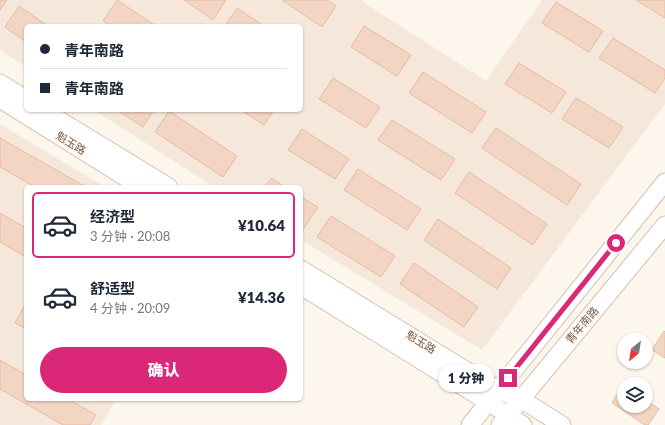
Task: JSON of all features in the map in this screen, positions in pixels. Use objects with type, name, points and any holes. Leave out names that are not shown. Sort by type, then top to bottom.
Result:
[{"type":"main road","points":[[0,83],[24,98]]},
{"type":"main road","name":"魁玉路","points":[[0,99],[138,185]]},
{"type":"main road","name":"魁玉路","points":[[46,112],[165,185]]},
{"type":"main road","points":[[470,425],[665,182]]},
{"type":"main road","name":"青年南路","points":[[504,420],[665,225]]},
{"type":"main road","name":"魁玉路","points":[[303,269],[493,396],[504,420],[523,425]]},
{"type":"main road","name":"魁玉路","points":[[303,287],[493,396],[521,399],[562,425]]},
{"type":"shaded area","points":[[0,0],[360,0],[486,81],[542,0],[665,0],[665,104],[482,350],[303,241],[303,185],[211,185],[97,112],[303,112],[303,24],[24,24],[24,66],[0,50]]},
{"type":"shaded area","points":[[0,124],[102,185],[24,185],[24,401],[115,401],[101,425],[0,425]]},
{"type":"building","points":[[0,0],[7,0],[0,10]]},
{"type":"building","points":[[117,0],[153,24],[108,24],[103,21]]},
{"type":"building","points":[[184,0],[226,0],[213,20]]},
{"type":"building","points":[[282,0],[327,0],[336,6],[322,27]]},
{"type":"building","points":[[636,0],[665,0],[665,18]]},
{"type":"building","points":[[556,2],[603,31],[589,52],[542,23]]},
{"type":"building","points":[[19,6],[45,24],[24,24],[24,41],[5,27]]},
{"type":"building","points":[[237,8],[261,24],[226,24]]},
{"type":"building","points":[[364,26],[411,55],[397,76],[351,47]]},
{"type":"building","points":[[613,38],[665,70],[665,78],[655,93],[599,58]]},
{"type":"building","points":[[519,63],[566,92],[552,113],[505,84]]},
{"type":"building","points":[[423,72],[486,112],[472,133],[409,93]]},
{"type":"building","points":[[333,78],[380,107],[366,128],[319,99]]},
{"type":"building","points":[[576,98],[623,127],[609,148],[562,119]]},
{"type":"building","points":[[120,112],[153,112],[143,127]]},
{"type":"building","points":[[168,112],[171,112],[237,156],[223,177],[155,132]]},
{"type":"building","points":[[244,112],[273,112],[264,125]]},
{"type":"building","points":[[392,120],[455,159],[441,180],[378,140]]},
{"type":"building","points":[[496,128],[581,184],[567,205],[482,148]]},
{"type":"building","points":[[302,129],[349,159],[335,179],[288,150]]},
{"type":"building","points":[[0,138],[82,185],[32,185],[0,167]]},
{"type":"building","points":[[358,169],[421,209],[407,230],[344,190]]},
{"type":"building","points":[[469,172],[547,224],[533,245],[455,193]]},
{"type":"building","points":[[271,178],[282,185],[266,185]]},
{"type":"building","points":[[303,198],[318,207],[303,228]]},
{"type":"building","points":[[0,213],[24,227],[24,256],[0,242]]},
{"type":"building","points":[[331,216],[395,256],[381,277],[317,237]]},
{"type":"building","points":[[438,219],[511,268],[497,289],[424,240]]},
{"type":"building","points":[[414,263],[478,307],[464,327],[400,284]]},
{"type":"building","points":[[24,307],[24,328],[15,323]]},
{"type":"building","points":[[664,331],[665,358],[653,351]]},
{"type":"building","points":[[0,360],[24,374],[24,401],[72,401],[96,415],[90,425],[63,425],[0,389]]},
{"type":"building","points":[[617,395],[617,406],[612,403]]},
{"type":"building","points":[[653,405],[659,409],[648,425],[645,425],[627,413],[653,413]]},
{"type":"route","points":[[508,378],[616,243]]}]
